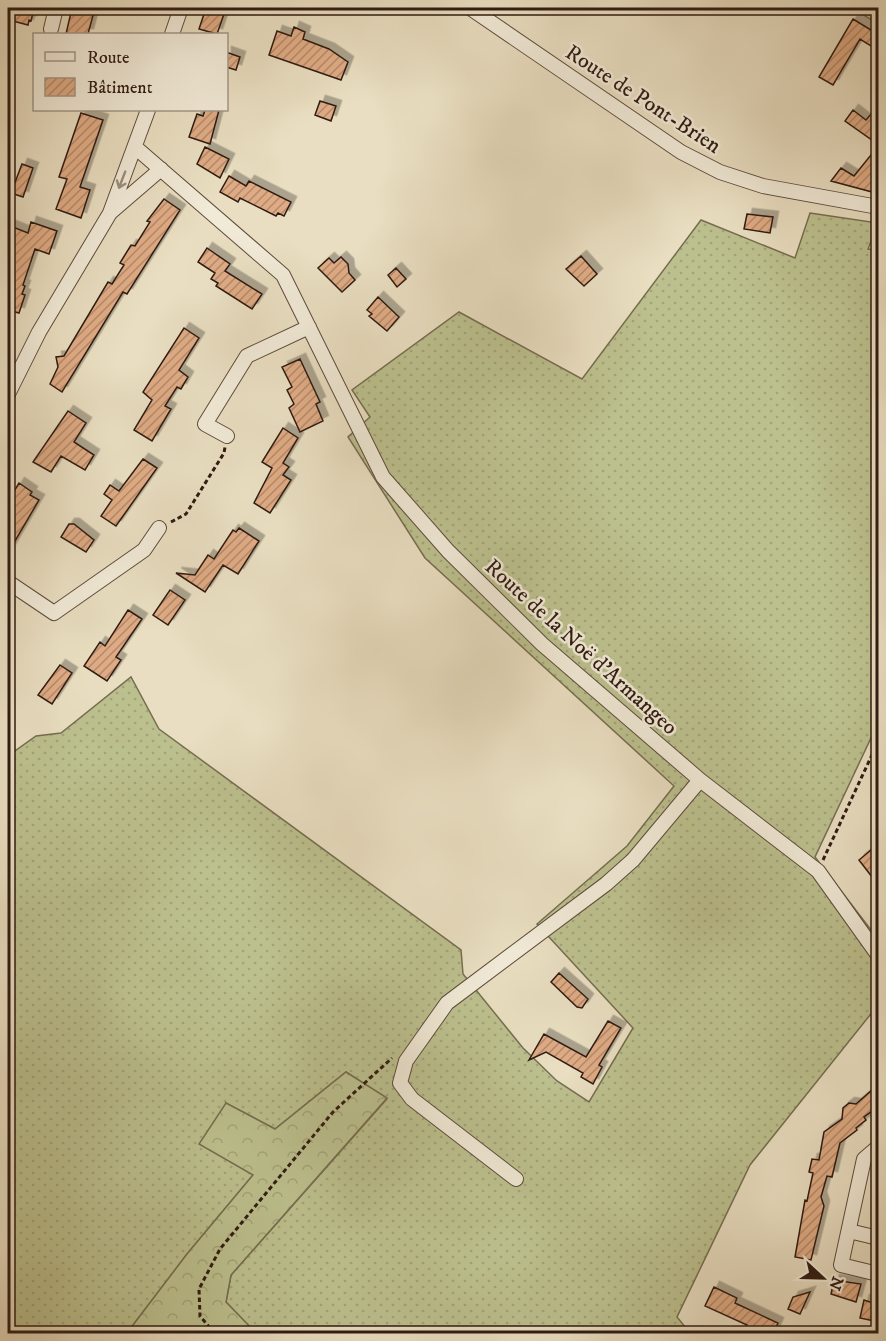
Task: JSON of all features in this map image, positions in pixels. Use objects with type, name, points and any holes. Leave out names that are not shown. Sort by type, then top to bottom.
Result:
[{"type":"street","points":[[51,29],[56,8]]},
{"type":"street","points":[[172,33],[182,8]]},
{"type":"street","name":"Route de Pont-Brien","points":[[470,8],[681,152],[720,172],[763,186],[879,207]]},
{"type":"street","points":[[8,394],[39,332],[110,213],[148,111]]},
{"type":"street","name":"Route de la Noë d'Armangeo","points":[[135,147],[283,275],[383,477],[448,551],[542,644],[700,780],[818,871],[876,946]]},
{"type":"street","points":[[110,213],[161,169]]},
{"type":"street","points":[[227,436],[205,424],[247,356],[309,327]]},
{"type":"street","points":[[8,582],[54,613],[144,550],[159,528]]},
{"type":"street","points":[[516,1179],[411,1099],[400,1083],[406,1061],[447,1003],[606,884],[633,860],[700,780]]},
{"type":"street","points":[[879,1147],[864,1159],[842,1265],[879,1274]]},
{"type":"street","points":[[849,1231],[879,1238]]},
{"type":"path","points":[[159,528],[186,514],[224,453],[227,436]]},
{"type":"path","points":[[818,871],[879,742]]},
{"type":"path","points":[[215,1334],[201,1316],[199,1289],[220,1249],[333,1113],[370,1075],[397,1054]]},
{"type":"green space","points":[[852,8],[878,8],[878,24]]},
{"type":"green space","points":[[810,213],[878,223],[868,249],[878,250],[878,723],[815,857],[878,939],[878,1005],[750,1165],[677,1317],[690,1333],[256,1333],[226,1302],[231,1275],[387,1099],[346,1072],[275,1129],[226,1103],[253,1175],[187,1254],[127,1333],[8,1333],[8,756],[36,736],[61,733],[131,677],[159,729],[461,950],[463,974],[523,1048],[557,1081],[589,1102],[633,1028],[537,924],[627,846],[674,786],[425,558],[348,437],[370,417],[352,390],[459,312],[582,379],[701,220],[795,258]]},
{"type":"green space","points":[[346,1072],[387,1098],[231,1275],[226,1302],[256,1333],[127,1333],[187,1254],[253,1175],[199,1144],[226,1103],[275,1129]]},
{"type":"building","points":[[12,8],[34,8],[28,25],[9,20]]},
{"type":"building","points":[[72,8],[95,8],[88,33],[66,33]]},
{"type":"building","points":[[206,8],[224,14],[217,33],[199,29]]},
{"type":"building","points":[[853,19],[879,35],[879,51],[860,39],[833,85],[819,77]]},
{"type":"building","points":[[294,27],[305,32],[303,39],[329,49],[348,62],[341,80],[269,55],[277,31],[291,36]]},
{"type":"building","points":[[228,53],[240,57],[236,70],[228,68]]},
{"type":"building","points":[[320,101],[336,106],[331,121],[315,115]]},
{"type":"building","points":[[879,105],[879,145],[845,121],[853,110],[866,120]]},
{"type":"building","points":[[205,111],[219,111],[210,144],[189,137],[197,114],[203,116]]},
{"type":"building","points":[[81,113],[103,120],[80,187],[90,190],[81,218],[56,209],[67,179],[59,177]]},
{"type":"building","points":[[879,145],[879,180],[872,188],[877,190],[876,193],[831,181],[841,168],[854,176]]},
{"type":"building","points":[[205,147],[229,159],[220,178],[197,164]]},
{"type":"building","points":[[22,164],[33,168],[23,197],[11,193]]},
{"type":"building","points":[[229,176],[246,186],[249,181],[291,202],[284,216],[278,213],[276,216],[240,198],[238,202],[220,192]]},
{"type":"building","points":[[164,199],[180,210],[127,294],[123,292],[62,392],[50,384],[58,367],[56,357],[64,356],[108,282],[112,284],[124,265],[120,263],[131,245],[135,246],[150,222],[147,221]]},
{"type":"building","points":[[747,214],[773,217],[770,233],[744,229]]},
{"type":"building","points":[[31,222],[57,231],[49,254],[35,249],[23,285],[25,286],[22,294],[25,295],[19,313],[8,310],[8,258],[12,248],[8,247],[8,225],[28,233]]},
{"type":"building","points":[[207,248],[230,264],[225,271],[262,294],[252,309],[216,286],[218,283],[211,279],[215,273],[198,262]]},
{"type":"building","points":[[581,256],[597,274],[584,286],[566,269]]},
{"type":"building","points":[[341,257],[348,264],[349,273],[355,280],[342,292],[318,268],[329,258],[334,263]]},
{"type":"building","points":[[396,268],[406,279],[397,287],[388,275]]},
{"type":"building","points":[[378,297],[399,317],[387,331],[369,316],[372,314],[367,310]]},
{"type":"building","points":[[184,328],[199,338],[179,370],[188,377],[181,389],[177,387],[165,406],[171,409],[152,441],[134,430],[152,400],[143,392]]},
{"type":"building","points":[[300,359],[320,402],[316,404],[323,421],[300,432],[289,408],[294,404],[287,390],[292,387],[282,367]]},
{"type":"building","points":[[68,411],[86,423],[74,442],[94,455],[85,470],[61,456],[51,472],[33,462]]},
{"type":"building","points":[[283,428],[298,438],[283,463],[289,467],[283,475],[291,480],[270,513],[254,503],[272,468],[262,462]]},
{"type":"building","points":[[143,459],[157,468],[116,526],[101,516],[112,500],[104,494],[110,485],[119,491]]},
{"type":"building","points":[[19,483],[32,492],[30,495],[39,500],[8,553],[8,501]]},
{"type":"building","points":[[69,524],[74,524],[94,540],[86,552],[61,537]]},
{"type":"building","points":[[239,528],[259,541],[238,574],[223,565],[205,592],[176,573],[195,575],[208,555],[214,559],[233,530],[236,532]]},
{"type":"building","points":[[170,590],[185,600],[168,625],[153,615]]},
{"type":"building","points":[[128,610],[142,619],[116,657],[121,660],[107,681],[84,666],[100,642],[105,646]]},
{"type":"building","points":[[60,665],[72,673],[52,704],[38,695]]},
{"type":"building","points":[[871,850],[879,859],[879,886],[859,860]]},
{"type":"building","points":[[559,973],[588,999],[582,1008],[577,1007],[551,982]]},
{"type":"building","points":[[608,1021],[621,1028],[599,1065],[602,1067],[593,1084],[581,1077],[583,1073],[546,1052],[529,1060],[544,1034],[586,1057]]},
{"type":"building","points":[[879,1084],[879,1106],[864,1117],[866,1120],[856,1128],[857,1130],[840,1143],[832,1177],[827,1176],[821,1197],[824,1206],[811,1260],[795,1257],[805,1200],[807,1201],[813,1173],[809,1172],[812,1159],[819,1160],[824,1132],[842,1119],[843,1108],[849,1103],[856,1104]]},
{"type":"building","points":[[834,1280],[861,1284],[856,1302],[831,1294]]},
{"type":"building","points":[[714,1287],[737,1298],[735,1303],[778,1323],[773,1334],[759,1334],[745,1327],[747,1325],[705,1306]]},
{"type":"building","points":[[810,1292],[800,1314],[788,1309],[793,1297]]},
{"type":"building","points":[[864,1300],[879,1305],[879,1322],[860,1318]]}]
